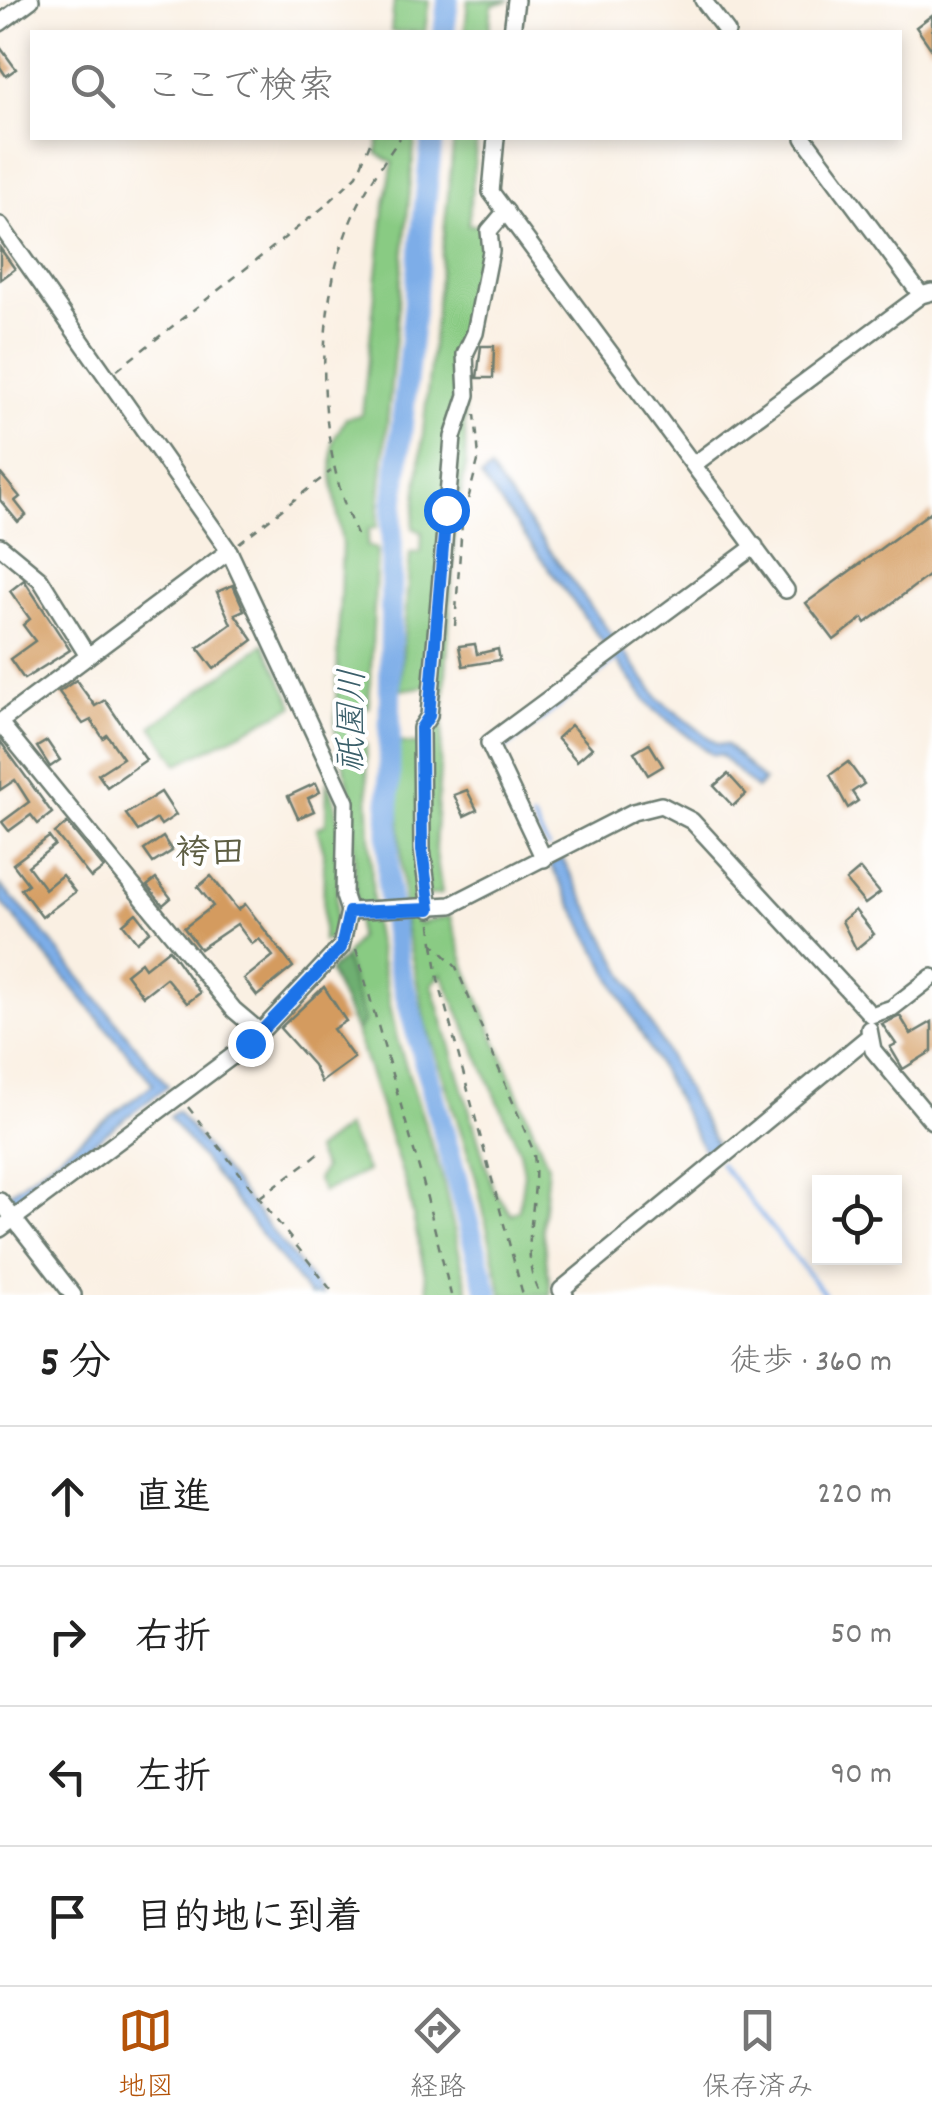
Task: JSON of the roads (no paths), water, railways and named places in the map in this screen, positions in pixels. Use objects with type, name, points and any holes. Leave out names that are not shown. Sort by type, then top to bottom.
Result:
[{"type":"street","points":[[0,23],[31,0]]},
{"type":"street","points":[[512,30],[516,0]]},
{"type":"street","points":[[703,0],[726,30]]},
{"type":"street","points":[[496,140],[491,192],[786,590]]},
{"type":"street","points":[[696,464],[926,294],[806,140]]},
{"type":"street","points":[[430,909],[422,850],[421,728],[429,716],[453,437],[467,395],[465,354],[475,333],[492,250],[489,232],[506,212]]},
{"type":"street","points":[[0,225],[228,551],[346,802],[344,896],[352,912],[346,938],[260,1032],[7,1224]]},
{"type":"street","points":[[0,546],[40,579],[88,656]]},
{"type":"street","points":[[544,858],[489,743],[755,546]]},
{"type":"street","points":[[228,551],[0,723],[234,1010],[260,1032]]},
{"type":"street","points":[[352,912],[430,909],[468,898],[648,806],[677,809],[872,1015]]},
{"type":"street","points":[[872,1015],[892,1008],[932,977]]},
{"type":"street","points":[[872,1015],[868,1036],[882,1063],[932,1120]]},
{"type":"street","points":[[565,1295],[561,1290],[868,1036]]},
{"type":"street","points":[[0,1201],[7,1224],[73,1295]]},
{"type":"water","points":[[490,470],[659,699],[717,744],[727,745],[764,781],[756,789],[721,755],[711,754],[651,707],[481,477]]},
{"type":"water","points":[[562,858],[720,1152],[708,1158],[550,864]]},
{"type":"water","points":[[0,885],[37,924],[168,1086],[13,1203],[7,1195],[153,1084],[0,900]]},
{"type":"water","points":[[177,1111],[323,1295],[309,1295],[169,1117]]},
{"type":"waterway","name":"祇園川","points":[[444,30],[448,0]]},
{"type":"waterway","name":"祇園川","points":[[432,140],[392,520],[388,885],[398,965],[488,1295]]},
{"type":"waterway","points":[[500,753],[616,660]]},
{"type":"waterway","points":[[533,819],[548,847]]},
{"type":"waterway","points":[[720,1163],[825,1295]]},
{"type":"district","name":"袴田","points":[[210,856]]}]
